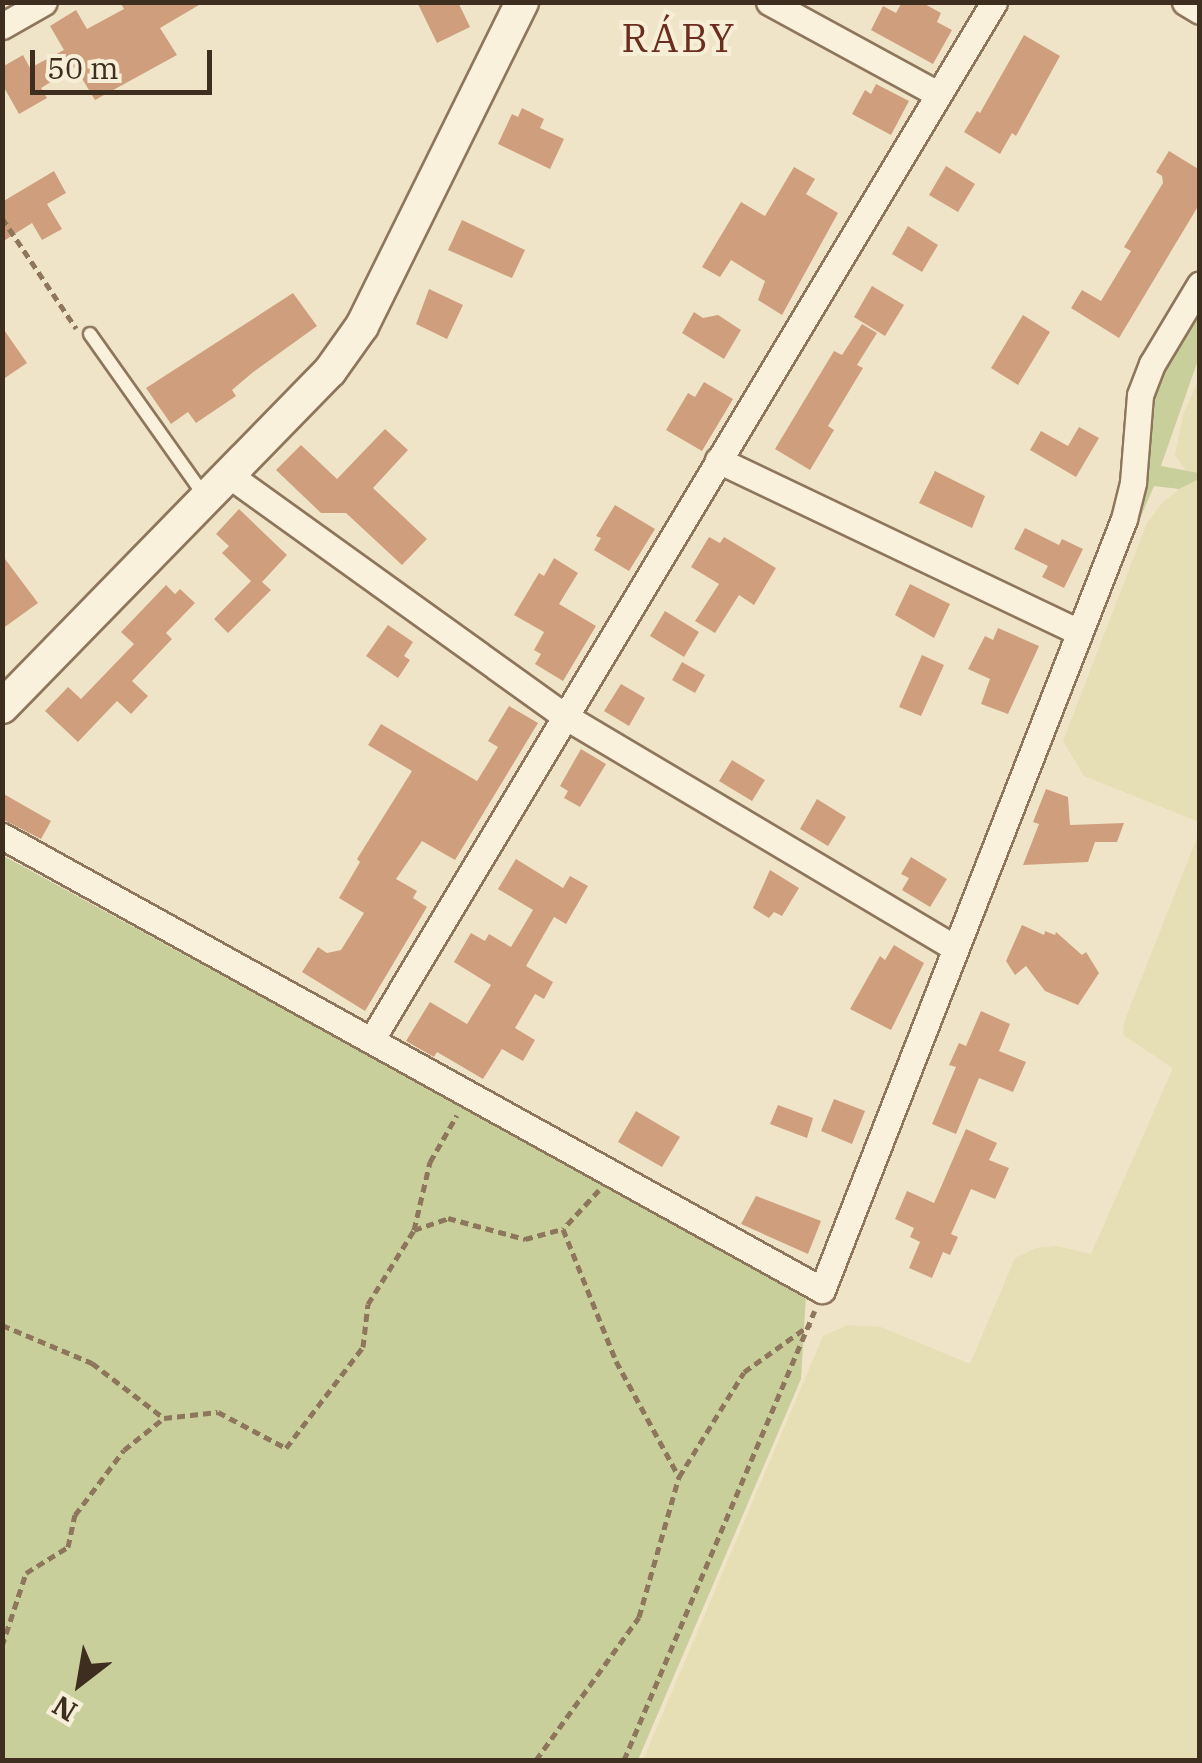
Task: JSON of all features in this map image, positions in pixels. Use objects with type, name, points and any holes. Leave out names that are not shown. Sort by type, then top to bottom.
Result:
[{"type":"street","points":[[2,26],[44,2]]},
{"type":"street","points":[[5,697],[330,371],[362,326],[522,2]]},
{"type":"street","points":[[770,2],[938,94]]},
{"type":"street","points":[[372,1039],[994,2]]},
{"type":"street","points":[[1186,2],[1200,11]]},
{"type":"street","points":[[2,836],[822,1290],[953,947],[1124,520],[1134,482],[1140,395],[1152,364],[1200,284]]},
{"type":"street","points":[[718,460],[1079,632]]},
{"type":"street","points":[[218,486],[566,717],[953,947]]},
{"type":"lane","points":[[90,334],[218,486]]},
{"type":"path","points":[[2,218],[83,340],[100,348]]},
{"type":"path","points":[[2,1646],[26,1574],[68,1547],[75,1514],[124,1450],[164,1418],[218,1412],[286,1448],[364,1347],[368,1304],[414,1230],[430,1162],[468,1095]]},
{"type":"path","points":[[414,1230],[448,1218],[525,1239],[563,1230],[614,1174]]},
{"type":"path","points":[[563,1230],[616,1361],[679,1477]]},
{"type":"path","points":[[624,1760],[822,1290]]},
{"type":"path","points":[[536,1760],[639,1616],[679,1477],[744,1372],[810,1324]]},
{"type":"path","points":[[2,1325],[92,1362],[164,1418]]},
{"type":"shaded area","points":[[1199,379],[1199,473],[1186,471],[1175,455],[1183,415]]},
{"type":"shaded area","points":[[1199,479],[1199,822],[1084,776],[1063,741],[1147,523],[1162,503],[1190,480]]},
{"type":"shaded area","points":[[1199,833],[1199,1760],[643,1760],[823,1336],[848,1325],[881,1327],[970,1364],[1015,1258],[1036,1248],[1057,1246],[1091,1254],[1173,1068],[1123,1035],[1124,1022]]},
{"type":"green space","points":[[1199,301],[1199,357],[1161,466],[1199,473],[1199,479],[1179,489],[1154,486],[1133,535],[1150,392]]},
{"type":"green space","points":[[2,855],[806,1295],[801,1379],[638,1760],[3,1760]]},
{"type":"building","points":[[120,2],[204,2],[160,28],[177,55],[95,100],[75,67],[41,88],[47,98],[19,114],[2,84],[2,67],[23,55],[30,68],[64,50],[50,26],[76,10],[87,29],[124,9]]},
{"type":"building","points":[[417,2],[458,2],[470,27],[437,43]]},
{"type":"building","points":[[902,2],[921,2],[941,13],[937,22],[952,30],[933,64],[871,30],[883,6],[896,13]]},
{"type":"building","points":[[1024,35],[1060,56],[1016,136],[1012,133],[1000,154],[964,132],[977,111],[980,113]]},
{"type":"building","points":[[876,84],[909,101],[891,135],[852,114],[865,90],[871,94]]},
{"type":"building","points":[[522,108],[544,119],[540,128],[564,139],[550,169],[498,144],[512,114],[518,117]]},
{"type":"building","points":[[1169,151],[1200,170],[1200,203],[1119,338],[1071,308],[1082,290],[1101,301],[1131,251],[1124,247],[1163,183],[1156,172]]},
{"type":"building","points":[[946,166],[975,184],[958,212],[929,195]]},
{"type":"building","points":[[794,167],[815,179],[806,194],[838,213],[782,315],[758,300],[765,281],[731,260],[720,277],[702,267],[741,202],[765,216]]},
{"type":"building","points":[[54,171],[66,193],[47,204],[62,229],[42,240],[32,223],[2,242],[2,202]]},
{"type":"building","points":[[462,220],[525,250],[512,278],[448,250]]},
{"type":"building","points":[[908,226],[938,245],[922,272],[892,254]]},
{"type":"building","points":[[872,286],[904,305],[885,336],[854,317]]},
{"type":"building","points":[[429,289],[463,305],[447,339],[416,324]]},
{"type":"building","points":[[293,293],[317,326],[252,373],[232,390],[236,396],[196,423],[188,412],[171,424],[146,388]]},
{"type":"building","points":[[694,312],[703,318],[718,315],[741,330],[724,359],[682,333]]},
{"type":"building","points":[[1023,315],[1050,332],[1018,385],[991,368]]},
{"type":"building","points":[[862,324],[877,333],[857,365],[863,368],[828,426],[834,430],[810,470],[775,449],[834,351],[842,355]]},
{"type":"building","points":[[2,327],[27,363],[2,380]]},
{"type":"building","points":[[704,382],[733,399],[702,451],[666,430],[688,393],[695,397]]},
{"type":"building","points":[[1079,427],[1099,438],[1076,477],[1030,450],[1041,431],[1068,446]]},
{"type":"building","points":[[385,429],[408,450],[373,488],[427,539],[402,565],[346,513],[321,513],[276,470],[301,445],[337,479]]},
{"type":"building","points":[[935,471],[985,496],[972,528],[919,503]]},
{"type":"building","points":[[615,505],[655,529],[629,571],[594,550],[601,538],[596,536]]},
{"type":"building","points":[[239,509],[287,555],[262,582],[271,590],[228,633],[214,619],[251,581],[222,553],[229,546],[216,534]]},
{"type":"building","points":[[1025,528],[1059,545],[1062,539],[1083,549],[1064,588],[1042,577],[1048,566],[1014,549]]},
{"type":"building","points":[[709,537],[720,543],[724,537],[776,568],[754,605],[739,595],[715,633],[695,621],[719,584],[691,567]]},
{"type":"building","points":[[2,555],[38,603],[2,629]]},
{"type":"building","points":[[554,558],[578,573],[559,604],[596,626],[563,681],[535,664],[541,654],[534,650],[544,632],[514,615],[539,573],[544,576]]},
{"type":"building","points":[[910,584],[950,604],[934,638],[895,615]]},
{"type":"building","points":[[166,585],[175,594],[180,589],[195,603],[166,633],[172,639],[132,681],[148,696],[131,714],[117,701],[78,742],[45,711],[68,687],[81,699],[134,644],[121,632]]},
{"type":"building","points":[[665,611],[699,632],[684,657],[650,636]]},
{"type":"building","points":[[388,625],[413,642],[404,656],[410,660],[398,678],[366,656]]},
{"type":"building","points":[[998,628],[1039,646],[1008,714],[981,704],[990,679],[968,669],[985,636],[993,640]]},
{"type":"building","points":[[922,655],[944,665],[921,716],[899,707]]},
{"type":"building","points":[[682,662],[705,675],[695,693],[672,680]]},
{"type":"building","points":[[621,684],[645,698],[629,726],[604,711]]},
{"type":"building","points":[[509,706],[538,723],[455,860],[422,841],[396,879],[417,891],[413,898],[427,907],[365,1011],[302,972],[318,947],[327,953],[341,950],[364,913],[339,898],[360,862],[357,859],[412,771],[368,745],[381,724],[477,781],[498,747],[488,741]]},
{"type":"building","points":[[581,749],[606,764],[580,807],[564,798],[568,791],[560,786]]},
{"type":"building","points":[[732,760],[765,780],[752,801],[719,781]]},
{"type":"building","points":[[1046,789],[1068,797],[1070,825],[1124,823],[1117,842],[1095,842],[1088,862],[1023,865],[1039,824],[1033,822]]},
{"type":"building","points":[[2,793],[51,821],[41,839],[2,819]]},
{"type":"building","points":[[817,799],[846,817],[828,846],[800,829]]},
{"type":"building","points":[[911,857],[947,879],[930,907],[902,890],[909,878],[901,874]]},
{"type":"building","points":[[516,859],[563,888],[570,876],[588,886],[566,924],[554,917],[526,966],[553,982],[544,999],[535,994],[515,1028],[535,1040],[523,1061],[502,1049],[483,1079],[437,1052],[434,1057],[406,1041],[430,1002],[467,1024],[491,985],[454,962],[471,933],[485,941],[489,934],[511,947],[533,910],[498,889]]},
{"type":"building","points":[[770,870],[799,888],[782,916],[774,912],[769,918],[753,908]]},
{"type":"building","points":[[1022,925],[1044,935],[1045,931],[1055,935],[1056,932],[1082,955],[1086,952],[1099,973],[1078,1005],[1045,991],[1026,966],[1015,975],[1006,961]]},
{"type":"building","points":[[894,945],[924,963],[891,1030],[850,1009],[880,956],[885,960]]},
{"type":"building","points":[[981,1011],[1010,1024],[999,1051],[1026,1062],[1013,1092],[979,1078],[956,1134],[932,1124],[956,1067],[949,1065],[959,1043],[966,1046]]},
{"type":"building","points":[[834,1099],[865,1111],[852,1144],[821,1131]]},
{"type":"building","points":[[778,1105],[813,1118],[807,1138],[770,1124]]},
{"type":"building","points":[[636,1111],[680,1137],[662,1167],[618,1142]]},
{"type":"building","points":[[966,1129],[997,1143],[989,1160],[1009,1168],[995,1199],[971,1189],[951,1234],[958,1237],[950,1255],[943,1252],[932,1278],[909,1268],[920,1242],[910,1237],[914,1228],[895,1219],[907,1191],[934,1203]]},
{"type":"building","points":[[756,1196],[821,1221],[808,1254],[741,1224]]},
{"type":"district","name":"RÁBY","points":[[679,37]]}]
